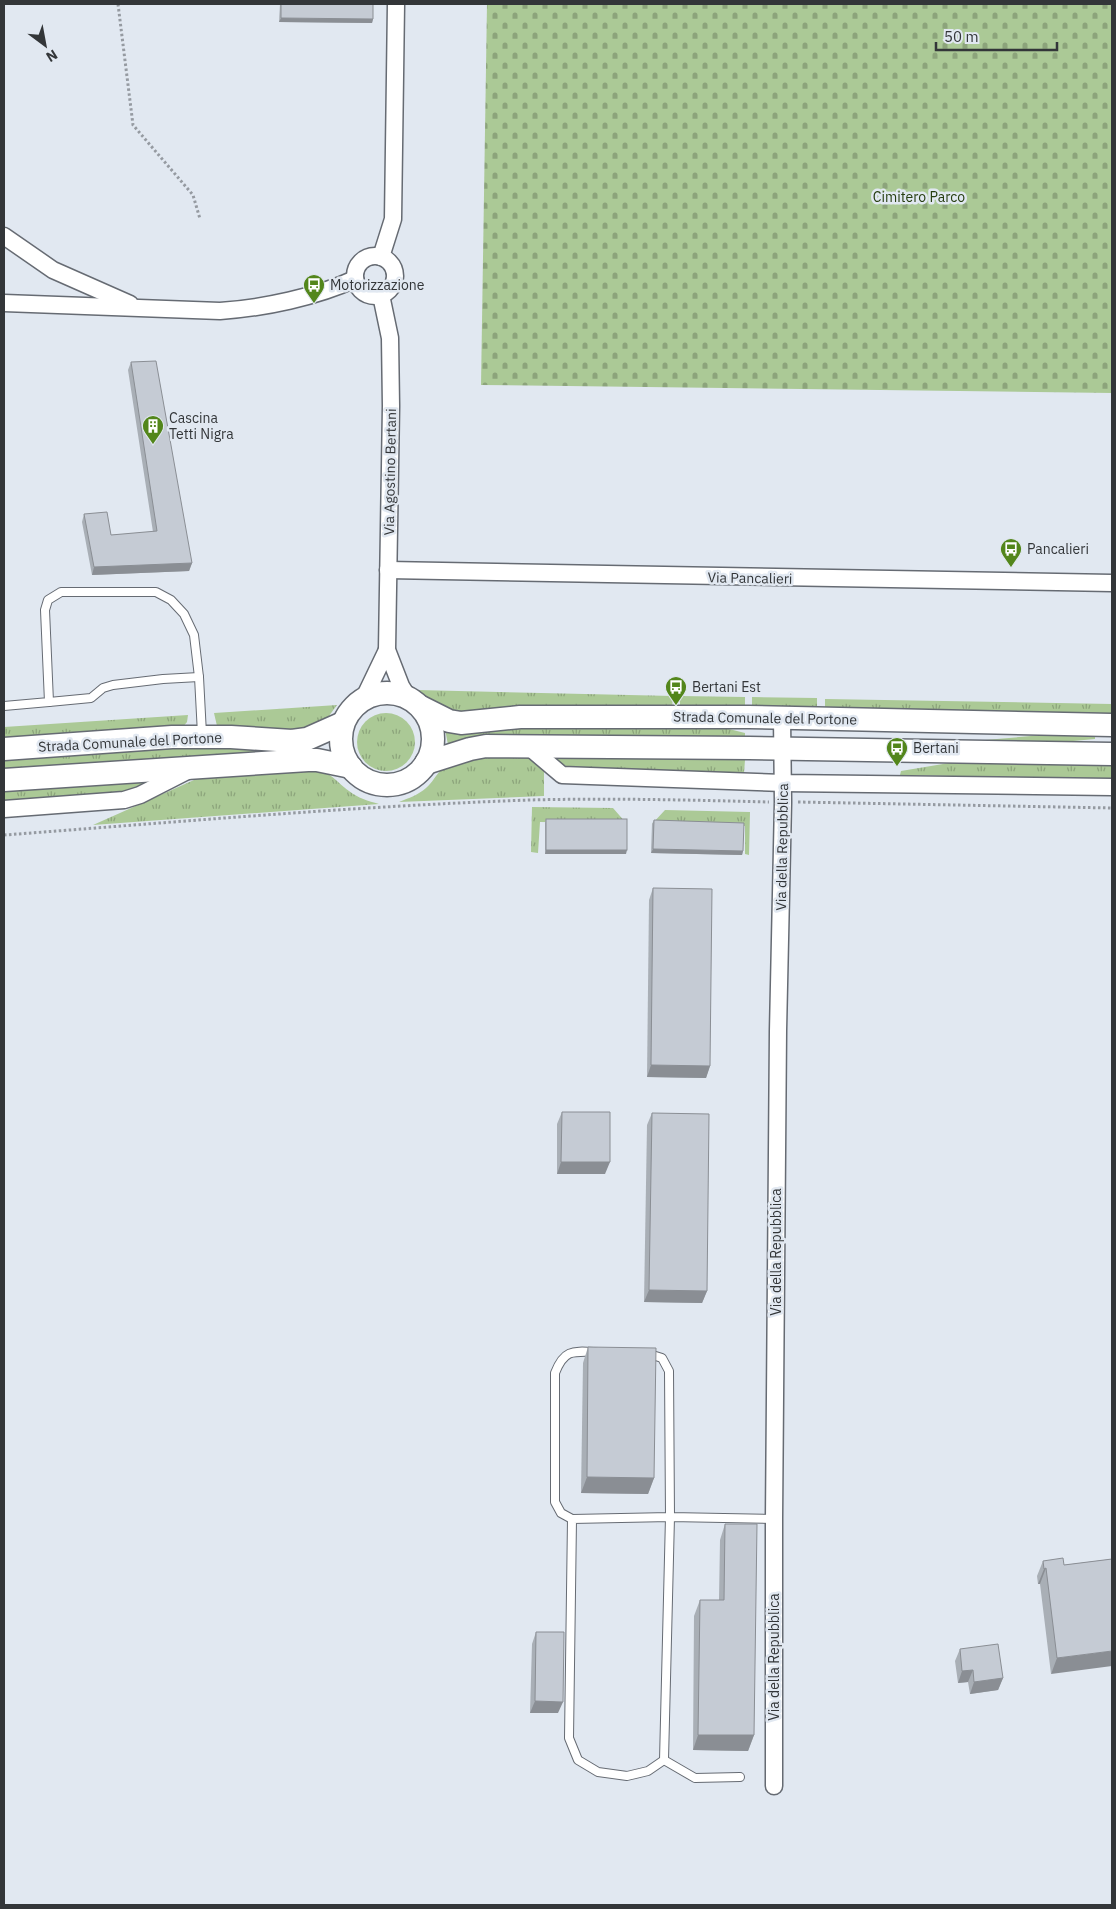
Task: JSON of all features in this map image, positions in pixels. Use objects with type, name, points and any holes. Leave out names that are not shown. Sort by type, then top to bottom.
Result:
[{"type":"street","points":[[381,257],[393,219],[396,4]]},
{"type":"street","points":[[4,236],[53,270],[142,308]]},
{"type":"street","points":[[381,257],[389,262],[395,274],[394,281],[391,288],[380,295],[370,295],[358,286],[356,272],[359,265],[365,259],[381,257]]},
{"type":"street","points":[[4,303],[220,311],[252,309],[341,285],[356,279]]},
{"type":"street","name":"Via Agostino Bertani","points":[[380,295],[390,338],[391,406],[387,650],[401,686],[414,702]]},
{"type":"street","name":"Via Pancalieri","points":[[388,570],[1112,583]]},
{"type":"street","name":"Via Agostino Bertani","points":[[363,700],[387,650]]},
{"type":"street","points":[[376,694],[388,694],[414,702],[426,713],[432,728],[432,747],[426,763],[420,770],[404,781],[383,784],[367,780],[351,767],[343,752],[341,744],[348,712],[363,700],[376,694]]},
{"type":"street","name":"Strada Comunale del Portone","points":[[414,702],[449,721],[461,723],[520,717],[782,718],[1112,725]]},
{"type":"street","name":"Via della Repubblica","points":[[774,1786],[774,1519],[778,1031],[783,802],[782,718]]},
{"type":"street","name":"Strada Comunale del Portone","points":[[4,749],[202,736],[292,741],[307,739],[344,724]]},
{"type":"street","points":[[426,763],[486,746],[783,748],[1112,754]]},
{"type":"street","points":[[528,747],[562,775],[783,783],[1112,787]]},
{"type":"street","name":"Strada Comunale del Portone","points":[[4,780],[308,760],[351,767]]},
{"type":"street","name":"Strada Comunale del Portone","points":[[4,809],[124,800],[175,779],[194,767]]},
{"type":"lane","points":[[49,702],[45,610],[48,600],[61,592],[156,592],[171,600],[184,614],[194,635],[199,677],[202,736]]},
{"type":"lane","points":[[4,706],[91,698],[103,688],[113,685],[163,678],[199,677]]},
{"type":"lane","points":[[601,1352],[573,1352],[560,1360],[555,1373],[555,1502],[561,1513],[572,1519],[670,1517],[774,1519]]},
{"type":"lane","points":[[639,1353],[648,1353],[662,1358],[669,1371],[670,1517],[664,1760]]},
{"type":"lane","points":[[572,1519],[570,1738],[578,1760],[598,1772],[627,1776],[648,1771],[664,1760]]},
{"type":"lane","points":[[664,1760],[695,1778],[740,1777]]},
{"type":"path","points":[[118,4],[133,125],[193,195],[200,220]]},
{"type":"path","points":[[4,835],[381,808],[531,800],[638,799],[1112,808]]},
{"type":"green space","name":"Cimitero Parco","points":[[487,4],[1112,4],[1112,393],[481,385]]},
{"type":"green space","points":[[417,690],[673,696],[672,710],[459,713],[438,706]]},
{"type":"green space","points":[[680,696],[745,697],[745,706],[680,705]]},
{"type":"green space","points":[[752,697],[817,698],[817,713],[752,711]]},
{"type":"green space","points":[[825,699],[1112,704],[1112,717],[825,713]]},
{"type":"green space","points":[[337,705],[326,720],[306,730],[217,726],[214,713]]},
{"type":"green space","points":[[386,713],[397,715],[410,726],[415,742],[413,753],[402,766],[386,771],[375,769],[362,758],[357,742],[359,731],[370,718]]},
{"type":"green space","points":[[188,715],[187,722],[182,728],[4,740],[4,727]]},
{"type":"green space","points":[[521,725],[729,729],[745,733],[745,741],[448,745],[445,729]]},
{"type":"green space","points":[[1043,735],[1095,736],[1095,739],[1019,746],[973,741]]},
{"type":"green space","points":[[196,745],[269,748],[269,752],[4,771],[4,758]]},
{"type":"green space","points":[[524,755],[544,770],[544,796],[399,802],[423,790],[448,765],[469,759]]},
{"type":"green space","points":[[549,755],[745,760],[744,773],[572,770]]},
{"type":"green space","points":[[949,763],[1112,766],[1112,779],[900,775],[901,771]]},
{"type":"green space","points":[[312,768],[329,775],[356,796],[379,804],[93,825],[203,776]]},
{"type":"green space","points":[[157,780],[125,795],[4,803],[4,789]]},
{"type":"green space","points":[[532,807],[613,808],[626,823],[540,822],[538,853],[531,852]]},
{"type":"green space","points":[[665,810],[750,812],[749,855],[745,854],[745,826],[652,824]]},
{"type":"building","points":[[281,4],[373,4],[373,19],[281,18]]},
{"type":"building","name":"Cascina Tetti Nigra","points":[[156,361],[192,563],[94,567],[84,514],[107,512],[111,535],[157,531],[131,362]]},
{"type":"building","points":[[546,819],[627,819],[627,850],[546,850]]},
{"type":"building","points":[[654,820],[744,823],[743,851],[653,849]]},
{"type":"building","points":[[653,888],[712,889],[710,1066],[651,1065]]},
{"type":"building","points":[[562,1112],[610,1112],[610,1162],[561,1162]]},
{"type":"building","points":[[652,1113],[709,1114],[707,1291],[649,1290]]},
{"type":"building","points":[[588,1347],[656,1348],[654,1478],[587,1477]]},
{"type":"building","points":[[725,1524],[757,1524],[754,1735],[698,1735],[700,1600],[724,1600]]},
{"type":"building","points":[[1063,1558],[1064,1565],[1112,1559],[1112,1651],[1057,1658],[1046,1568],[1044,1569],[1043,1561]]},
{"type":"building","points":[[536,1632],[564,1632],[563,1702],[535,1701]]},
{"type":"building","points":[[998,1644],[1003,1678],[974,1682],[973,1670],[962,1671],[960,1649]]},
{"type":"place","name":"Motorizzazione","points":[[314,304]]},
{"type":"place","name":"Cascina Tetti Nigra","points":[[153,445]]},
{"type":"place","name":"Pancalieri","points":[[1011,568]]},
{"type":"place","name":"Bertani Est","points":[[676,706]]},
{"type":"place","name":"Bertani","points":[[897,767]]}]
